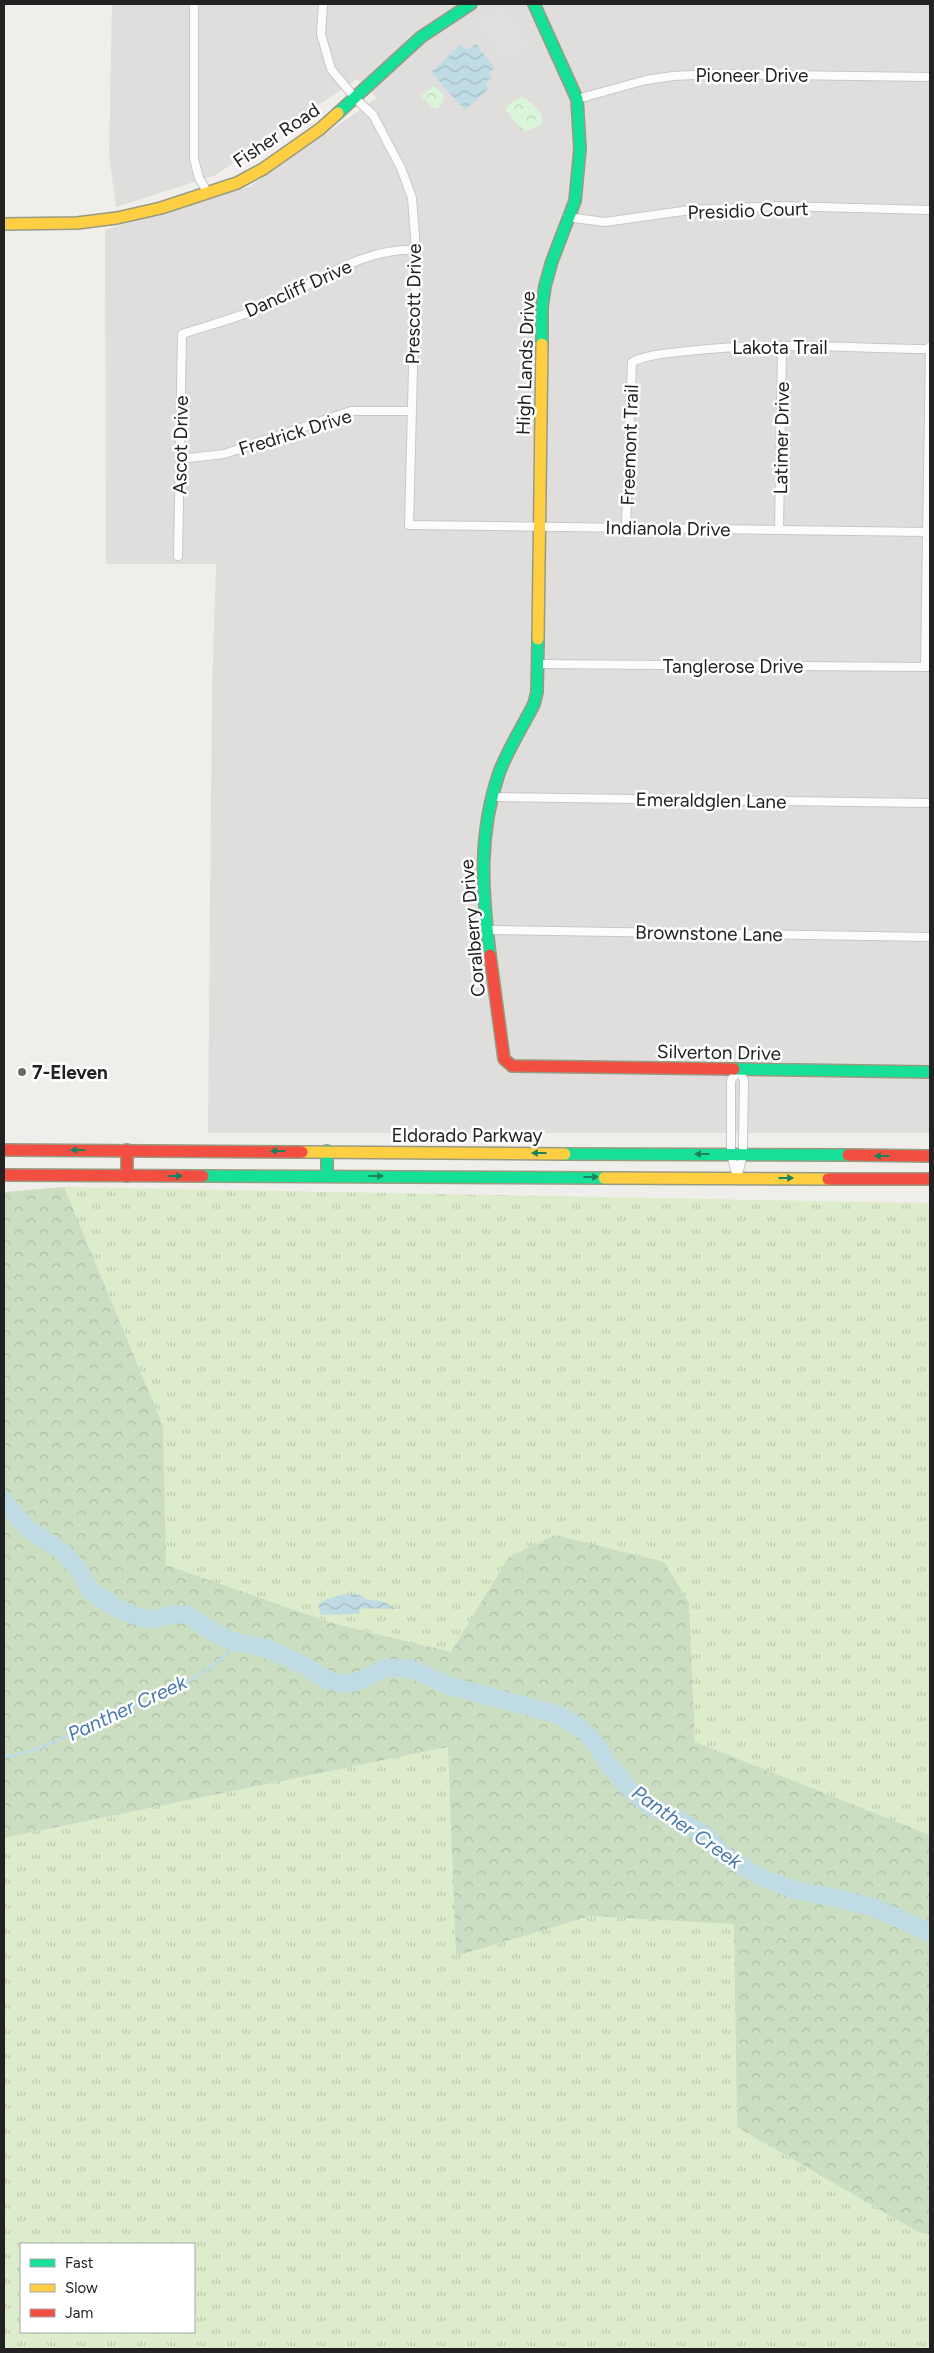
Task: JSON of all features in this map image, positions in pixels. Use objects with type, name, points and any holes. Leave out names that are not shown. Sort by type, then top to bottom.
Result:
[{"type":"street","points":[[194,4],[194,159],[199,178],[208,193]]},
{"type":"street","name":"Prescott Drive","points":[[323,4],[321,34],[331,69],[373,116],[401,168],[412,198],[416,250],[409,525]]},
{"type":"street","name":"Fisher Road","points":[[4,224],[96,221],[161,208],[237,183],[263,169],[320,129],[356,99],[421,38],[471,4]]},
{"type":"street","name":"High Lands Drive","points":[[534,4],[567,72],[577,99],[580,148],[575,201],[567,217],[544,286],[538,528]]},
{"type":"street","name":"Pioneer Drive","points":[[577,99],[646,80],[673,76],[714,74],[930,77]]},
{"type":"street","name":"Presidio Court","points":[[567,217],[605,222],[690,210],[780,206],[930,210]]},
{"type":"street","name":"Dancliff Drive","points":[[182,334],[265,306],[347,266],[376,255],[402,249],[416,250]]},
{"type":"street","name":"Ascot Drive","points":[[178,556],[182,334]]},
{"type":"street","name":"Lakota Trail","points":[[632,362],[640,358],[725,347],[930,348]]},
{"type":"street","name":"Latimer Drive","points":[[779,530],[782,347]]},
{"type":"street","points":[[928,667],[927,532],[930,348]]},
{"type":"street","name":"Freemont Trail","points":[[626,527],[632,362]]},
{"type":"street","name":"Fredrick Drive","points":[[180,459],[224,454],[351,411],[411,411]]},
{"type":"street","name":"Indianola Drive","points":[[409,525],[927,532]]},
{"type":"street","name":"Coralberry Drive","points":[[507,1063],[502,1053],[487,930],[482,867],[483,844],[492,797],[500,771],[534,704],[537,692],[538,528]]},
{"type":"street","name":"Tanglerose Drive","points":[[536,664],[928,667]]},
{"type":"street","name":"Emeraldglen Lane","points":[[492,797],[930,803]]},
{"type":"street","name":"Brownstone Lane","points":[[487,930],[930,937]]},
{"type":"street","name":"Silverton Drive","points":[[507,1063],[512,1066],[930,1072]]},
{"type":"street","points":[[739,1070],[744,1080],[743,1155],[737,1178],[731,1154],[731,1080],[739,1070]]},
{"type":"street","name":"Eldorado Parkway","points":[[4,1150],[930,1156]]},
{"type":"street","points":[[127,1150],[127,1176]]},
{"type":"street","points":[[326,1151],[327,1176]]},
{"type":"street","points":[[4,1175],[930,1179]]},
{"type":"shaded area","points":[[112,4],[930,4],[930,1133],[208,1133],[212,690],[216,564],[106,564],[105,230],[249,187],[377,98],[357,79],[216,175],[116,207],[109,155]]},
{"type":"shaded area","points":[[502,6],[530,46],[506,62],[477,24]]},
{"type":"green space","points":[[434,86],[444,95],[441,107],[434,109],[421,96]]},
{"type":"green space","points":[[522,96],[542,116],[541,125],[523,132],[506,110],[508,105]]},
{"type":"green space","points":[[64,1187],[930,1203],[930,1835],[695,1742],[689,1604],[508,1558],[451,1652],[332,1623],[165,1565],[163,1426]]},
{"type":"green space","points":[[64,1187],[163,1426],[166,1565],[332,1623],[451,1652],[508,1558],[555,1535],[664,1562],[689,1603],[695,1742],[930,1835],[930,2234],[920,2233],[737,2127],[734,1924],[591,1916],[456,1956],[448,1747],[4,1838],[4,1192]]},
{"type":"green space","points":[[449,1747],[456,1956],[591,1916],[734,1923],[737,2127],[920,2233],[930,2234],[930,2349],[4,2349],[4,1838]]},
{"type":"water","points":[[461,44],[466,50],[476,44],[495,68],[489,73],[492,77],[485,84],[489,89],[465,110],[431,72]]},
{"type":"water","points":[[344,1594],[362,1595],[365,1599],[385,1602],[395,1609],[360,1608],[359,1614],[321,1615],[318,1605],[325,1600]]},
{"type":"waterway","name":"Panther Creek","points":[[4,1501],[27,1528],[62,1551],[78,1568],[91,1591],[116,1608],[141,1618],[154,1619],[175,1614],[188,1615],[206,1628],[229,1640],[268,1649],[301,1664],[328,1680],[345,1684],[357,1682],[385,1668],[409,1668],[450,1686],[559,1715],[583,1730],[593,1740],[606,1761],[631,1791],[652,1807],[682,1821],[706,1836],[724,1855],[762,1878],[795,1890],[878,1909],[930,1933]]},
{"type":"waterway","name":"Panther Creek","points":[[4,1757],[42,1747],[112,1715],[167,1693],[202,1673],[242,1643]]},
{"type":"traffic: fast","points":[[338,113],[421,37],[471,4]]},
{"type":"traffic: fast","points":[[534,4],[577,99],[580,149],[575,201],[552,261],[545,286],[542,307],[542,344]]},
{"type":"traffic: fast","points":[[490,955],[484,886],[485,841],[488,819],[499,773],[511,746],[534,704],[537,692],[538,639]]},
{"type":"traffic: fast","points":[[734,1069],[930,1072]]},
{"type":"traffic: fast","points":[[327,1151],[327,1176]]},
{"type":"traffic: fast","points":[[565,1154],[848,1155]]},
{"type":"traffic: fast","points":[[203,1176],[604,1178]]},
{"type":"traffic: slow","points":[[4,224],[77,223],[117,218],[161,208],[237,183],[263,169],[320,129],[338,113]]},
{"type":"traffic: slow","points":[[538,639],[542,344]]},
{"type":"traffic: slow","points":[[302,1152],[565,1154]]},
{"type":"traffic: slow","points":[[604,1178],[828,1179]]},
{"type":"traffic: jam","points":[[490,955],[504,1059],[512,1066],[734,1069]]},
{"type":"traffic: jam","points":[[4,1150],[302,1152]]},
{"type":"traffic: jam","points":[[127,1150],[127,1176]]},
{"type":"traffic: jam","points":[[848,1155],[930,1156]]},
{"type":"traffic: jam","points":[[4,1175],[203,1176]]},
{"type":"traffic: jam","points":[[828,1179],[930,1179]]},
{"type":"place","name":"7-Eleven","points":[[22,1072]]}]
